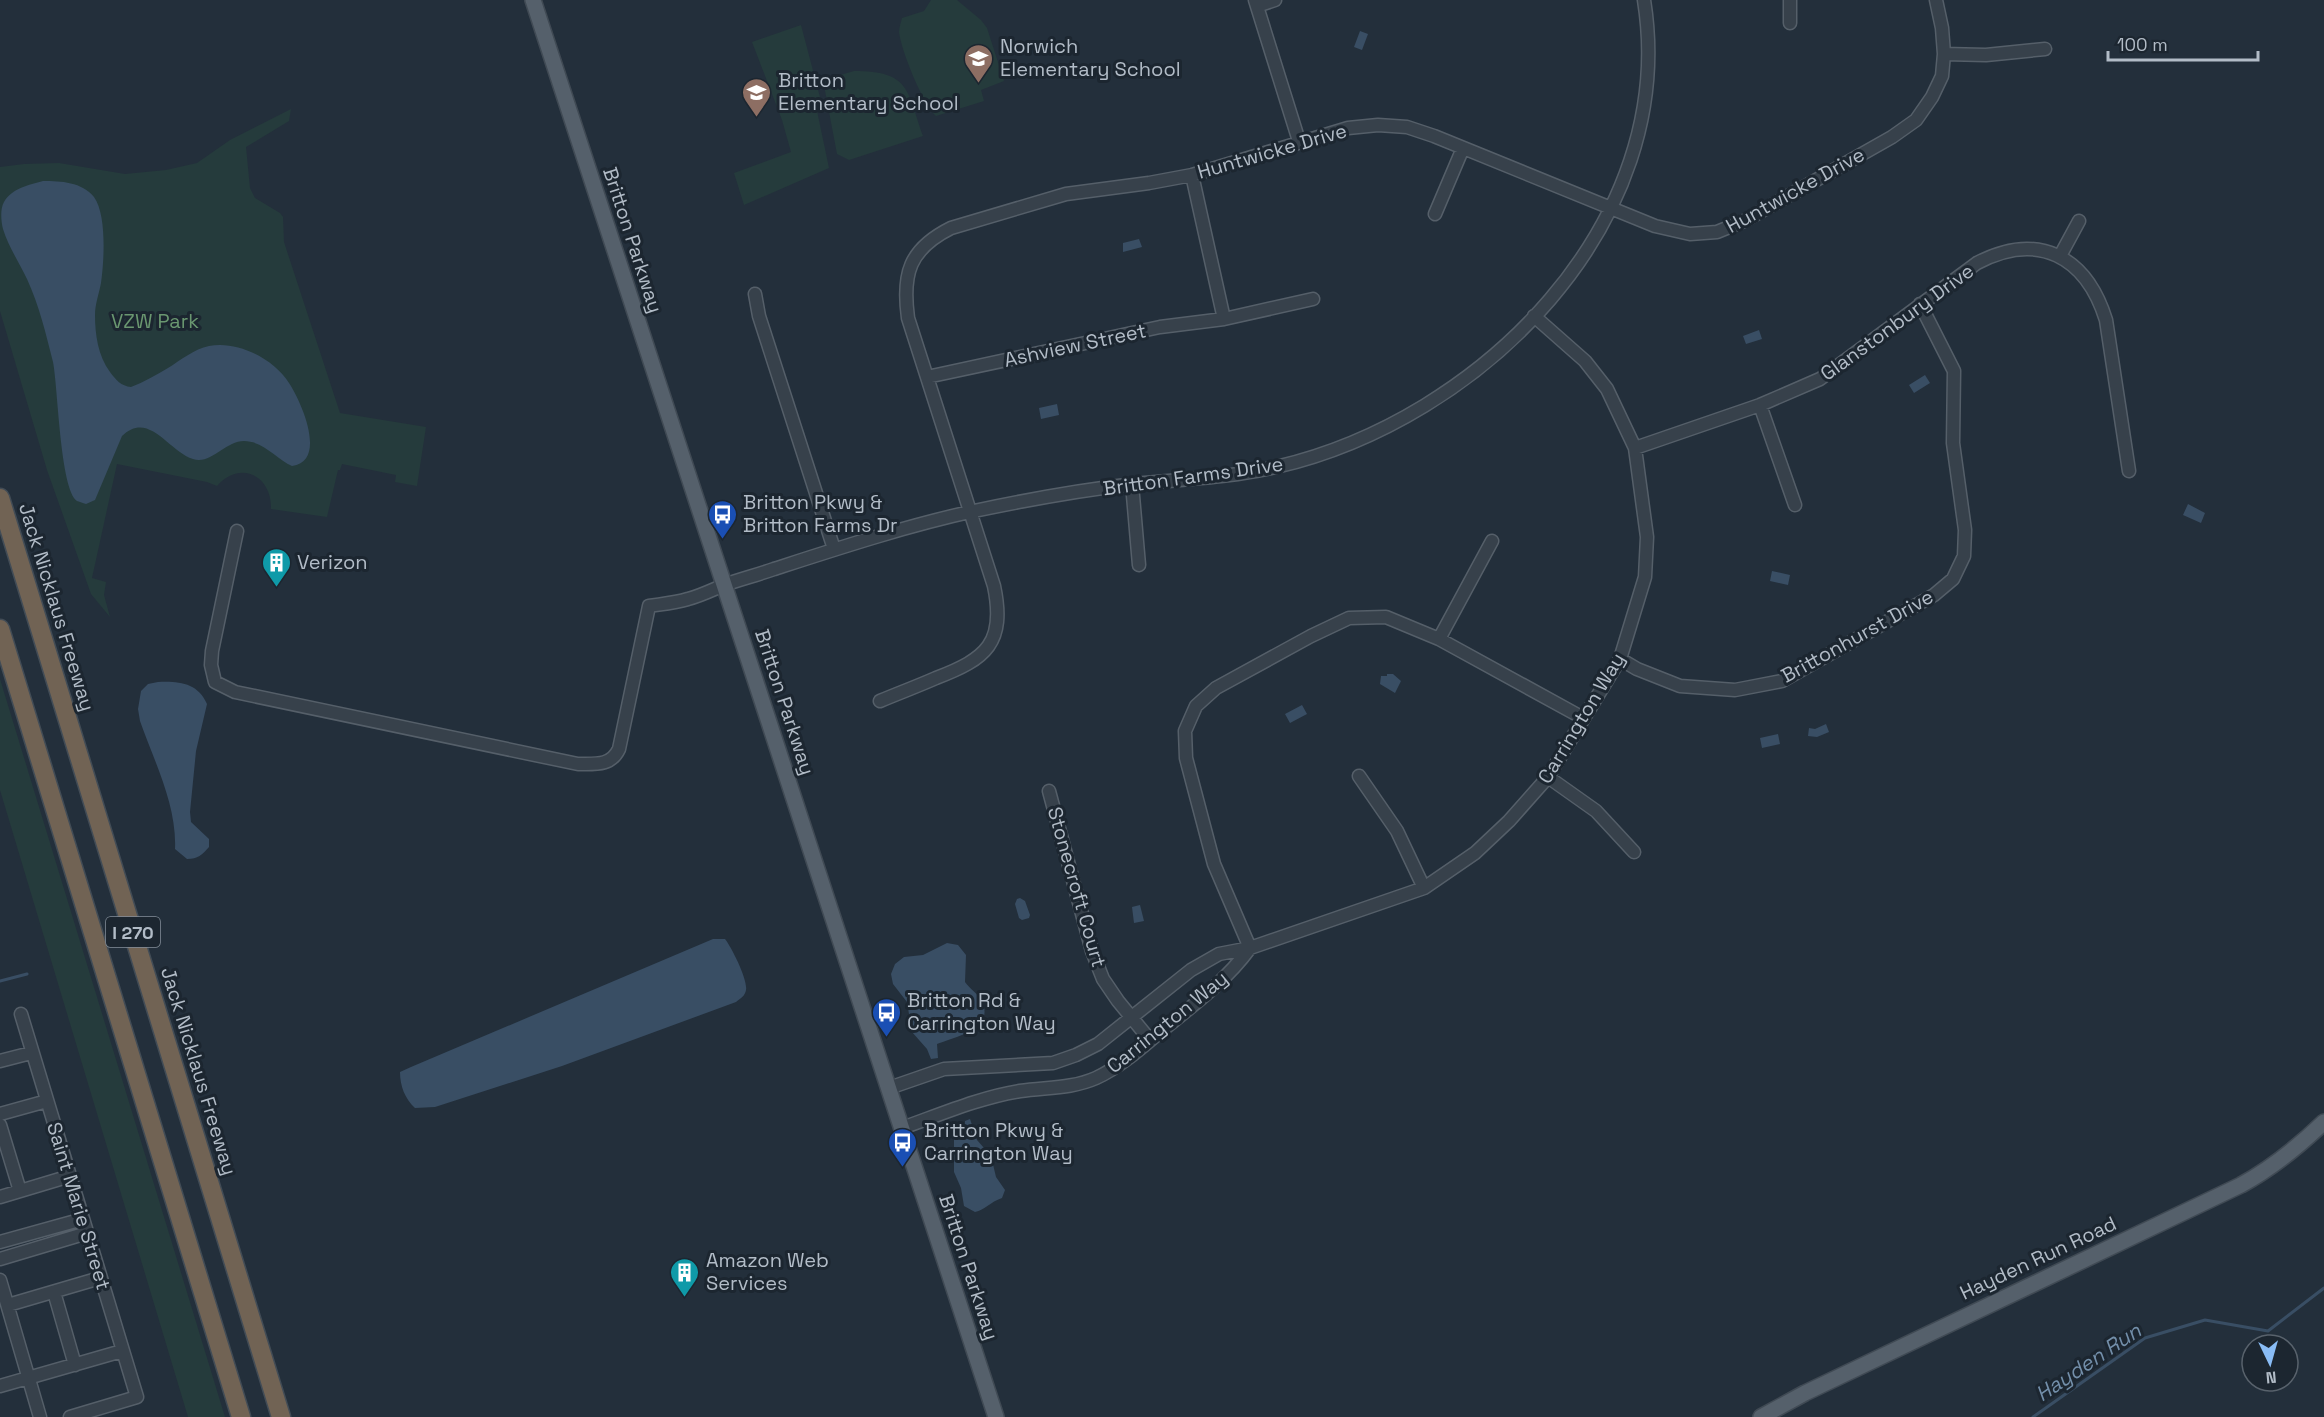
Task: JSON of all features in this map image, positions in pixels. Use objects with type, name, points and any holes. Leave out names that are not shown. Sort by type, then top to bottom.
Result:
[{"type":"highway","name":"Jack Nicklaus Freeway","points":[[0,498],[281,1417]]},
{"type":"highway","name":"I 270","points":[[0,629],[241,1417]]},
{"type":"main road","name":"Britton Parkway","points":[[533,0],[996,1417]]},
{"type":"main road","name":"Hayden Run Road","points":[[1761,1417],[1805,1393],[2241,1185],[2277,1163],[2324,1122]]},
{"type":"street","points":[[1275,0],[1256,3],[1299,141]]},
{"type":"street","name":"Britton Farms Drive","points":[[237,531],[212,651],[211,665],[215,682],[235,692],[579,764],[599,764],[611,760],[620,748],[649,606],[688,599],[834,549],[970,512],[1023,501],[1132,484],[1203,479],[1276,467],[1358,441],[1384,430],[1446,393],[1496,353],[1558,291],[1580,261],[1611,208],[1632,158],[1645,105],[1648,64],[1644,0]]},
{"type":"street","points":[[1790,0],[1790,23]]},
{"type":"street","name":"Huntwicke Drive","points":[[880,701],[972,662],[985,651],[994,637],[998,620],[998,605],[908,318],[905,282],[911,264],[933,237],[961,225],[1066,194],[1192,175],[1299,141],[1348,128],[1378,125],[1407,127],[1655,226],[1690,234],[1717,232],[1739,223],[1892,137],[1916,120],[1932,97],[1942,76],[1944,54],[1942,28],[1936,0]]},
{"type":"street","points":[[1944,54],[1986,55],[2045,49]]},
{"type":"street","points":[[1435,214],[1462,148]]},
{"type":"street","points":[[1192,175],[1224,319]]},
{"type":"street","points":[[2079,221],[2060,256],[2082,273],[2100,300],[2106,320],[2129,471]]},
{"type":"street","name":"Glanstonbury Drive","points":[[1635,448],[1760,405],[1820,379],[1977,263],[1994,254],[2029,250],[2060,256]]},
{"type":"street","points":[[755,294],[759,316],[834,549]]},
{"type":"street","name":"Ashview Street","points":[[927,377],[1160,327],[1224,319],[1313,299]]},
{"type":"street","name":"Brittonhurst Drive","points":[[1620,659],[1637,669],[1680,686],[1735,690],[1782,681],[1934,596],[1953,579],[1964,556],[1965,530],[1953,443],[1954,371],[1920,304]]},
{"type":"street","name":"Carrington Way","points":[[889,1088],[944,1069],[1053,1063],[1098,1044],[1191,970],[1219,954],[1250,948],[1424,888],[1475,853],[1509,821],[1548,777],[1620,659],[1646,577],[1647,537],[1635,448],[1607,389],[1585,362],[1534,316]]},
{"type":"street","points":[[1760,405],[1795,506]]},
{"type":"street","points":[[1132,484],[1139,566]]},
{"type":"street","points":[[1439,639],[1492,541]]},
{"type":"street","points":[[1250,948],[1214,864],[1186,758],[1185,731],[1196,706],[1216,688],[1349,618],[1386,617],[1439,639],[1583,718]]},
{"type":"street","points":[[1359,776],[1397,831],[1424,888]]},
{"type":"street","points":[[1548,777],[1596,811],[1634,852]]},
{"type":"street","name":"Stonecroft Court","points":[[1049,791],[1092,951],[1103,979],[1150,1040]]},
{"type":"street","name":"Carrington Way","points":[[902,1128],[1001,1095],[1071,1086],[1096,1078],[1116,1067],[1198,1001],[1238,964],[1250,948]]},
{"type":"street","name":"Saint Marie Street","points":[[21,1014],[137,1397],[69,1417]]},
{"type":"street","points":[[0,1061],[31,1053]]},
{"type":"street","points":[[0,1114],[47,1101]]},
{"type":"street","points":[[0,1125],[20,1191]]},
{"type":"street","points":[[0,1197],[70,1176]]},
{"type":"street","points":[[0,1242],[83,1219]]},
{"type":"street","points":[[0,1259],[87,1233]]},
{"type":"street","points":[[8,1305],[100,1278]]},
{"type":"street","points":[[0,1280],[40,1417]]},
{"type":"street","points":[[54,1292],[75,1365]]},
{"type":"street","points":[[0,1386],[122,1351]]},
{"type":"green space","points":[[931,0],[957,0],[981,20],[987,28],[1004,81],[981,90],[984,101],[936,116],[925,101],[913,77],[899,32],[902,18],[924,11]]},
{"type":"green space","points":[[801,25],[821,101],[816,106],[829,168],[744,205],[734,173],[791,152],[782,120],[752,42]]},
{"type":"green space","points":[[854,71],[886,75],[896,79],[904,86],[923,136],[849,160],[837,154],[823,80]]},
{"type":"green space","name":"VZW Park","points":[[291,109],[289,121],[246,147],[250,188],[255,198],[283,217],[284,242],[340,413],[426,427],[417,486],[395,482],[396,475],[342,464],[338,470],[327,517],[271,509],[266,487],[253,475],[235,474],[217,486],[117,464],[92,578],[106,582],[104,595],[110,617],[91,594],[47,470],[0,311],[0,167],[59,163],[125,174],[166,170],[197,163],[230,140]]},
{"type":"green space","points":[[0,679],[225,1417],[188,1417],[0,790]]},
{"type":"water","points":[[1360,31],[1368,34],[1362,50],[1354,47]]},
{"type":"water","points":[[43,181],[64,182],[84,188],[94,197],[98,205],[103,227],[104,251],[95,311],[96,330],[103,359],[117,380],[131,387],[203,347],[231,346],[254,353],[282,374],[300,403],[310,442],[303,462],[292,466],[264,447],[244,441],[237,442],[206,459],[193,459],[150,430],[132,429],[122,436],[95,500],[86,504],[77,501],[71,493],[63,458],[55,375],[45,330],[31,289],[3,229],[1,215],[7,197],[21,188]]},
{"type":"water","points":[[1139,239],[1142,247],[1123,252],[1123,243]]},
{"type":"water","points":[[1759,330],[1762,339],[1746,344],[1743,336]]},
{"type":"water","points":[[1925,375],[1930,383],[1914,393],[1909,385]]},
{"type":"water","points":[[1057,404],[1059,415],[1041,419],[1039,408]]},
{"type":"water","points":[[2188,504],[2205,513],[2201,523],[2183,515]]},
{"type":"water","points":[[1772,571],[1790,575],[1788,585],[1770,581]]},
{"type":"water","points":[[1387,674],[1393,674],[1401,681],[1395,693],[1380,684],[1381,676],[1387,676]]},
{"type":"water","points":[[158,682],[187,685],[198,692],[207,704],[196,751],[190,812],[191,822],[209,839],[209,847],[194,858],[187,859],[175,849],[175,833],[168,800],[140,721],[138,709],[141,691],[148,684]]},
{"type":"water","points":[[1302,705],[1307,714],[1290,723],[1285,714]]},
{"type":"water","points":[[1826,724],[1829,732],[1817,737],[1808,736],[1809,728],[1815,729]]},
{"type":"water","points":[[1778,734],[1780,744],[1762,748],[1760,738]]},
{"type":"water","points":[[1020,898],[1025,901],[1030,915],[1029,918],[1022,920],[1019,918],[1015,904]]},
{"type":"water","points":[[1140,905],[1144,921],[1134,923],[1132,907]]},
{"type":"water","points":[[713,939],[725,939],[742,972],[746,990],[736,1002],[562,1066],[435,1107],[415,1108],[406,1096],[400,1072]]},
{"type":"water","points":[[947,943],[958,945],[966,955],[965,982],[981,1000],[984,1010],[983,1018],[972,1030],[937,1044],[938,1058],[931,1059],[927,1049],[912,1032],[907,1002],[893,984],[891,974],[895,964],[904,957],[923,955]]},
{"type":"water","points":[[970,1119],[977,1140],[991,1156],[996,1177],[1005,1190],[1002,1198],[975,1212],[964,1206],[961,1188],[954,1172],[954,1136],[965,1125],[965,1121]]},
{"type":"waterway","points":[[0,981],[27,974]]},
{"type":"waterway","name":"Hayden Run","points":[[2033,1417],[2145,1338],[2205,1320],[2268,1331],[2324,1288]]},
{"type":"place","name":"Norwich Elementary School","points":[[979,84]]},
{"type":"place","name":"Britton Elementary School","points":[[757,118]]},
{"type":"place","name":"Britton Pkwy & Britton Farms Dr","points":[[722,540]]},
{"type":"place","name":"Verizon","points":[[276,588]]},
{"type":"place","name":"Britton Rd & Carrington Way","points":[[886,1038]]},
{"type":"place","name":"Britton Pkwy & Carrington Way","points":[[903,1168]]},
{"type":"place","name":"Amazon Web Services","points":[[685,1298]]}]
